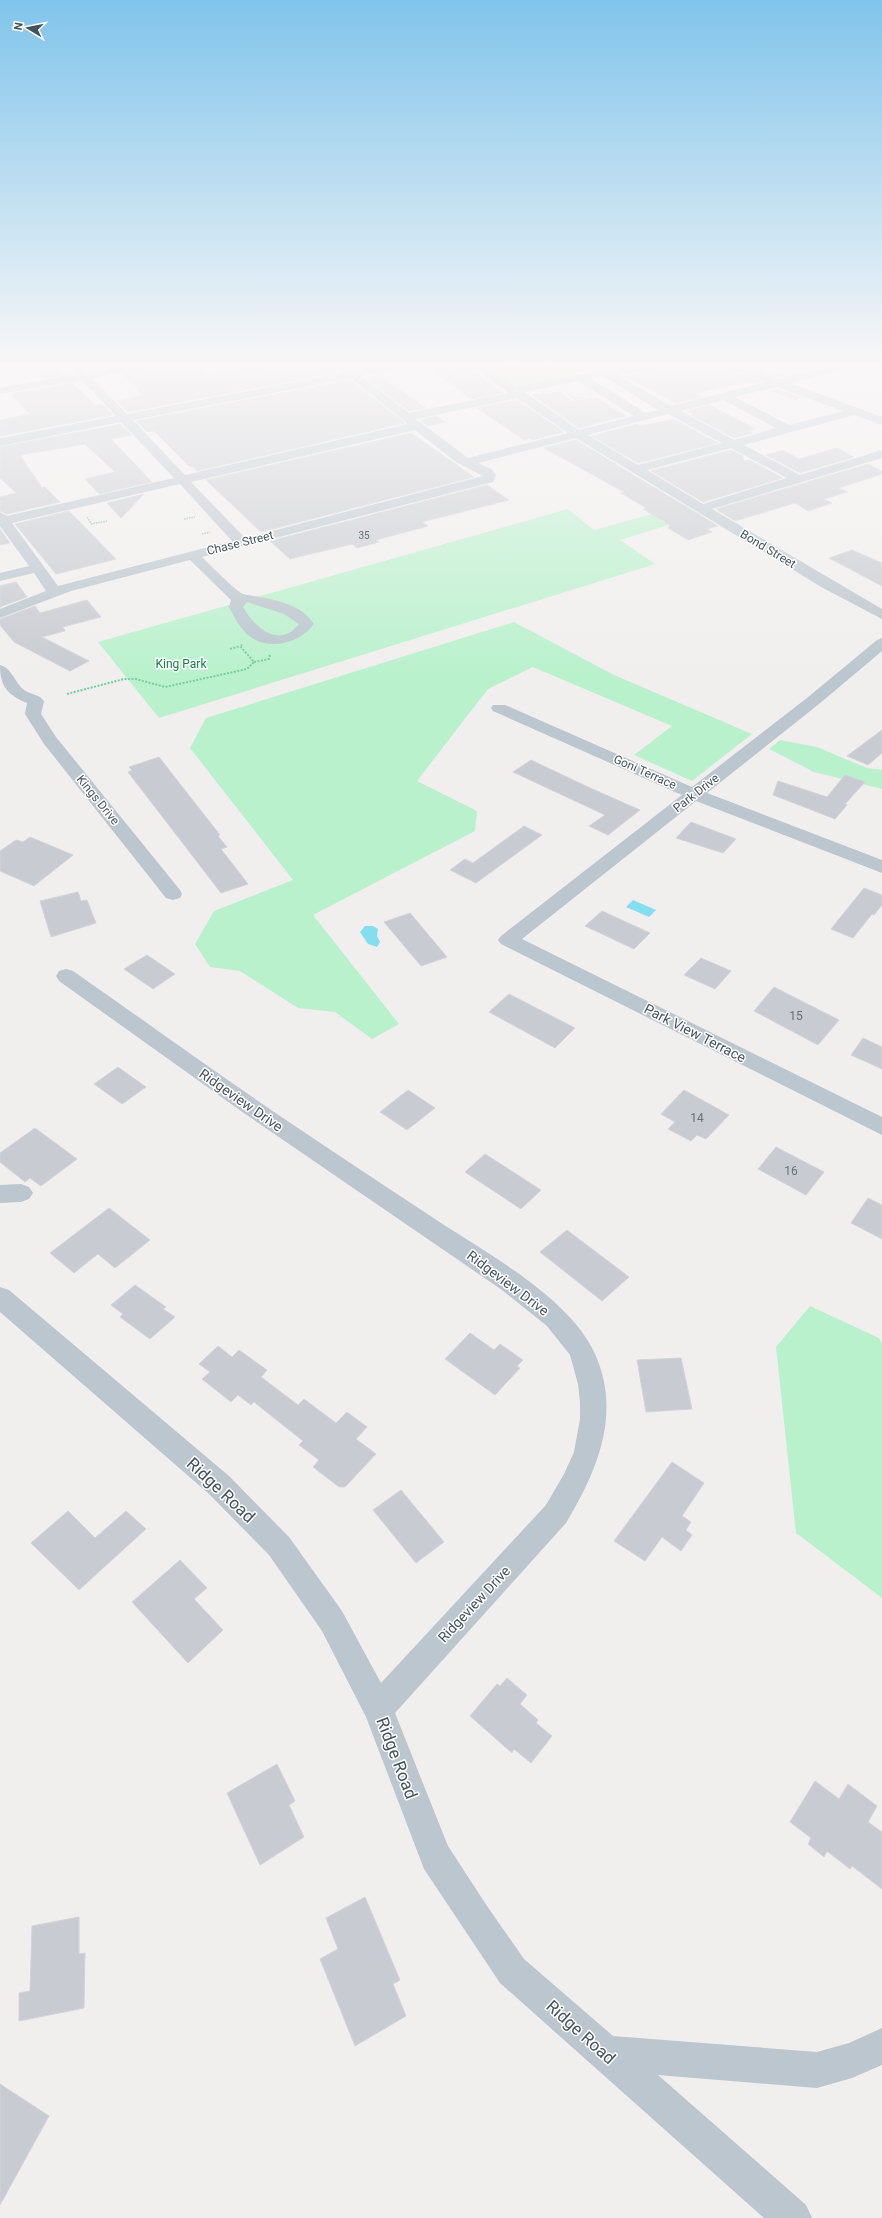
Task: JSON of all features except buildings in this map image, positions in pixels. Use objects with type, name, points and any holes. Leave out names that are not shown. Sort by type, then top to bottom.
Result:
[{"type":"street","points":[[171,468],[242,543]]},
{"type":"street","points":[[54,592],[1,520],[228,468]]},
{"type":"street","name":"Chase Street","points":[[0,614],[54,592],[192,555],[482,482],[488,479],[490,474],[477,468]]},
{"type":"street","points":[[638,469],[643,468]]},
{"type":"street","points":[[777,468],[798,479]]},
{"type":"street","points":[[702,508],[837,468]]},
{"type":"street","name":"Bond Street","points":[[638,469],[822,581],[882,615]]},
{"type":"street","points":[[192,555],[240,599]]},
{"type":"street","points":[[0,577],[37,568]]},
{"type":"street","name":"Park Drive","points":[[508,940],[813,701],[882,643]]},
{"type":"street","name":"Kings Drive","points":[[0,670],[19,694],[36,701],[32,714],[50,740],[173,894]]},
{"type":"street","name":"Goni Terrace","points":[[499,708],[694,794],[882,867]]},
{"type":"street","name":"Park View Terrace","points":[[508,940],[882,1127]]},
{"type":"street","name":"Ridgeview Drive","points":[[66,976],[252,1109],[509,1281],[552,1316],[578,1346],[588,1370],[594,1399],[593,1432],[585,1460],[574,1485],[556,1514],[378,1709]]},
{"type":"street","name":"Ridge Road","points":[[0,1297],[219,1485],[279,1546],[332,1621],[378,1709],[436,1857],[475,1918],[512,1971],[793,2218]]},
{"type":"street","points":[[604,2053],[818,2070],[852,2060],[882,2046]]},
{"type":"path","points":[[184,519],[200,516]]},
{"type":"path","points":[[91,524],[107,521]]},
{"type":"path","points":[[230,648],[244,644]]},
{"type":"path","points":[[67,694],[127,679],[139,680],[161,687],[247,668],[254,662],[240,646]]},
{"type":"green space","name":"King Park","points":[[685,505],[701,515],[620,540],[655,564],[159,718],[98,642],[568,509],[594,530]]},
{"type":"green space","points":[[514,622],[614,675],[752,734],[692,781],[634,755],[672,726],[533,667],[488,689],[417,781],[477,811],[475,831],[313,915],[399,1024],[372,1039],[335,1012],[298,1008],[240,971],[210,967],[195,944],[214,911],[293,880],[190,748],[206,718]]},
{"type":"green space","points":[[780,740],[817,747],[867,768],[882,770],[882,789],[814,772],[769,749]]},
{"type":"green space","points":[[810,1306],[879,1338],[882,1344],[882,1598],[796,1533],[776,1347]]},
{"type":"water","points":[[633,900],[656,910],[649,917],[626,907]]},
{"type":"water","points":[[365,926],[373,926],[378,929],[377,936],[380,942],[377,947],[368,944],[360,932]]}]
